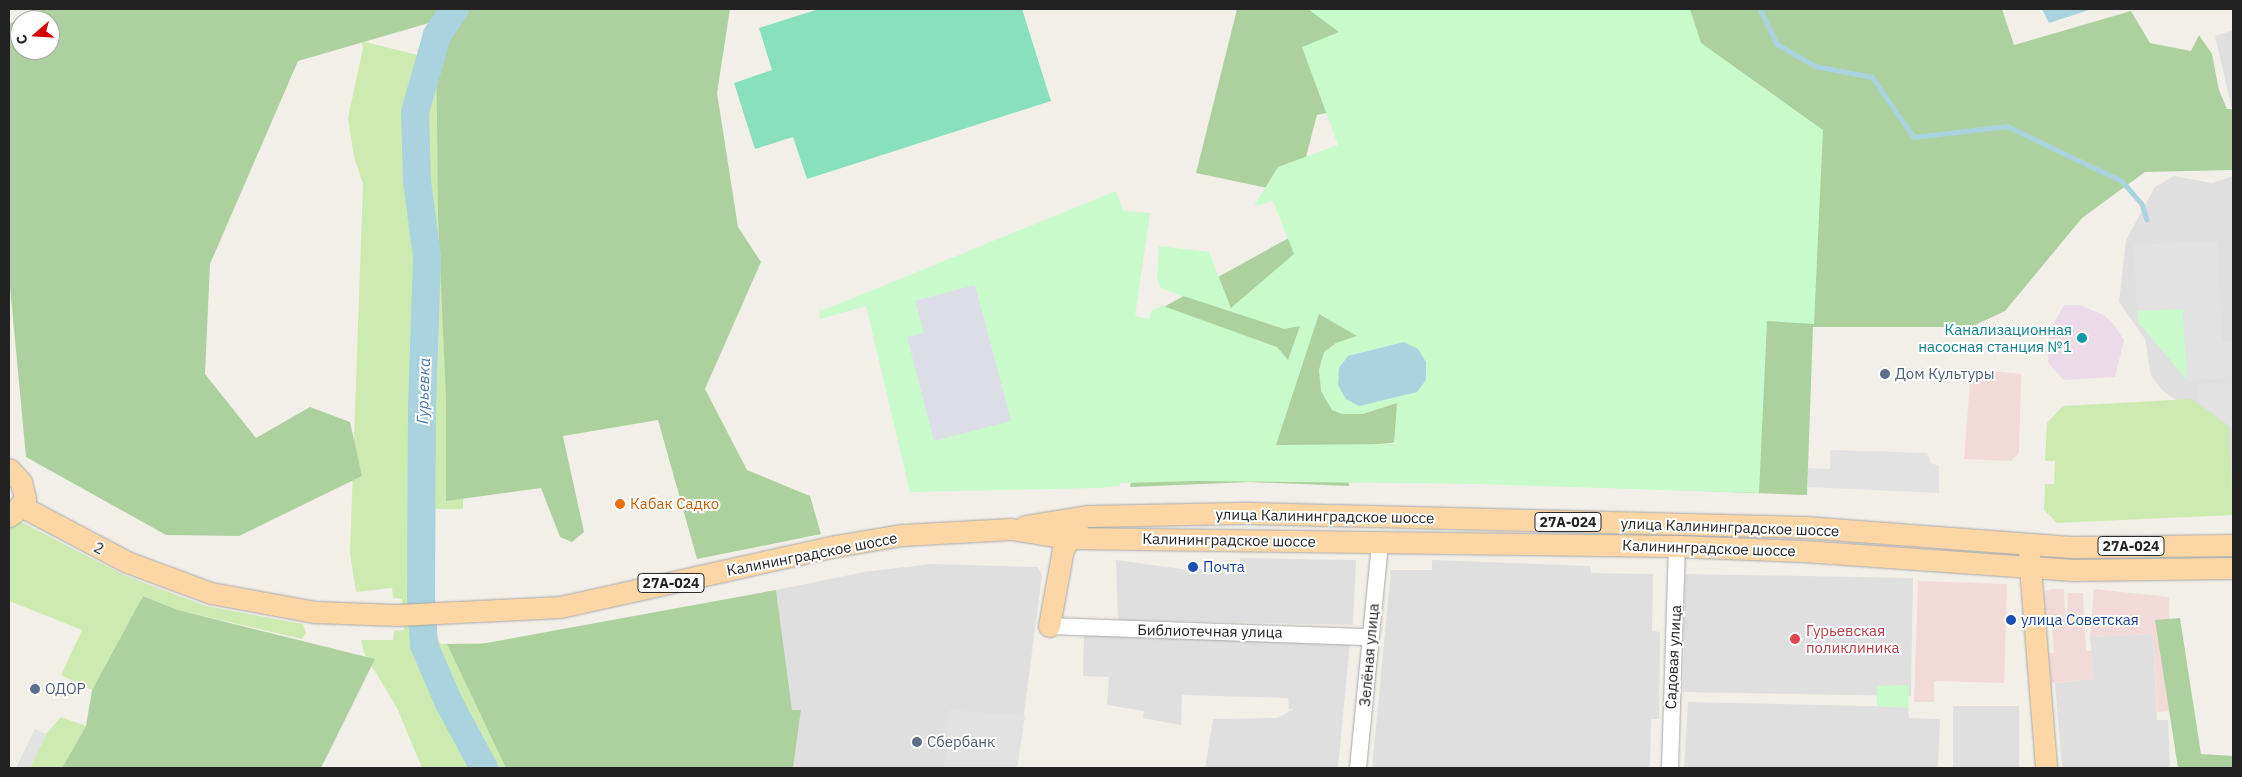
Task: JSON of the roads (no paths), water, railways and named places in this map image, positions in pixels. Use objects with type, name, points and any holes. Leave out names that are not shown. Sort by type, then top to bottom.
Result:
[{"type":"main road","points":[[9,469],[24,490],[15,511]]},
{"type":"main road","name":"2","points":[[15,511],[128,562],[181,583],[257,604],[315,612],[396,615]]},
{"type":"main road","name":"улица Калининградское шоссе","points":[[1025,528],[1107,515],[1251,513],[1805,527],[2029,544],[2233,545]]},
{"type":"main road","name":"улица Калининградское шоссе","points":[[1063,541],[1075,528],[1107,515]]},
{"type":"main road","points":[[1025,528],[1063,541],[1049,626]]},
{"type":"main road","points":[[1025,528],[1050,557],[1057,571]]},
{"type":"main road","name":"Калининградское шоссе","points":[[396,615],[560,607],[836,546],[902,535],[1025,528]]},
{"type":"main road","name":"Калининградское шоссе","points":[[1063,541],[1380,542],[1677,546],[1803,551],[2030,567]]},
{"type":"main road","points":[[2029,544],[2046,768]]},
{"type":"main road","name":"27А-024","points":[[2030,567],[2233,568]]},
{"type":"street","name":"Зелёная улица","points":[[1358,768],[1380,542]]},
{"type":"street","name":"Садовая улица","points":[[1670,768],[1677,546]]},
{"type":"street","name":"Библиотечная улица","points":[[1049,626],[1370,637]]},
{"type":"water","points":[[2042,9],[2092,9],[2049,23]]},
{"type":"water","points":[[1404,342],[1418,349],[1426,362],[1426,380],[1417,392],[1359,406],[1346,399],[1338,385],[1339,368],[1348,356]]},
{"type":"waterway","name":"Гурьевка","points":[[455,9],[437,35],[415,112],[417,181],[427,257],[422,406],[421,597],[424,645],[448,701],[484,768]]},
{"type":"waterway","points":[[1760,9],[1777,44],[1815,66],[1872,77],[1914,137],[2007,126],[2122,181],[2142,204],[2147,219]]},
{"type":"place","name":"Канализационная насосная станция №1","points":[[2082,338]]},
{"type":"place","name":"Дом Культуры","points":[[1885,374]]},
{"type":"place","name":"Кабак Садко","points":[[620,504]]},
{"type":"place","name":"Почта","points":[[1193,567]]},
{"type":"place","name":"улица Советская","points":[[2011,620]]},
{"type":"place","name":"Гурьевская поликлиника","points":[[1795,639]]},
{"type":"place","name":"ОДОР","points":[[35,689]]},
{"type":"place","name":"Сбербанк","points":[[917,742]]}]
